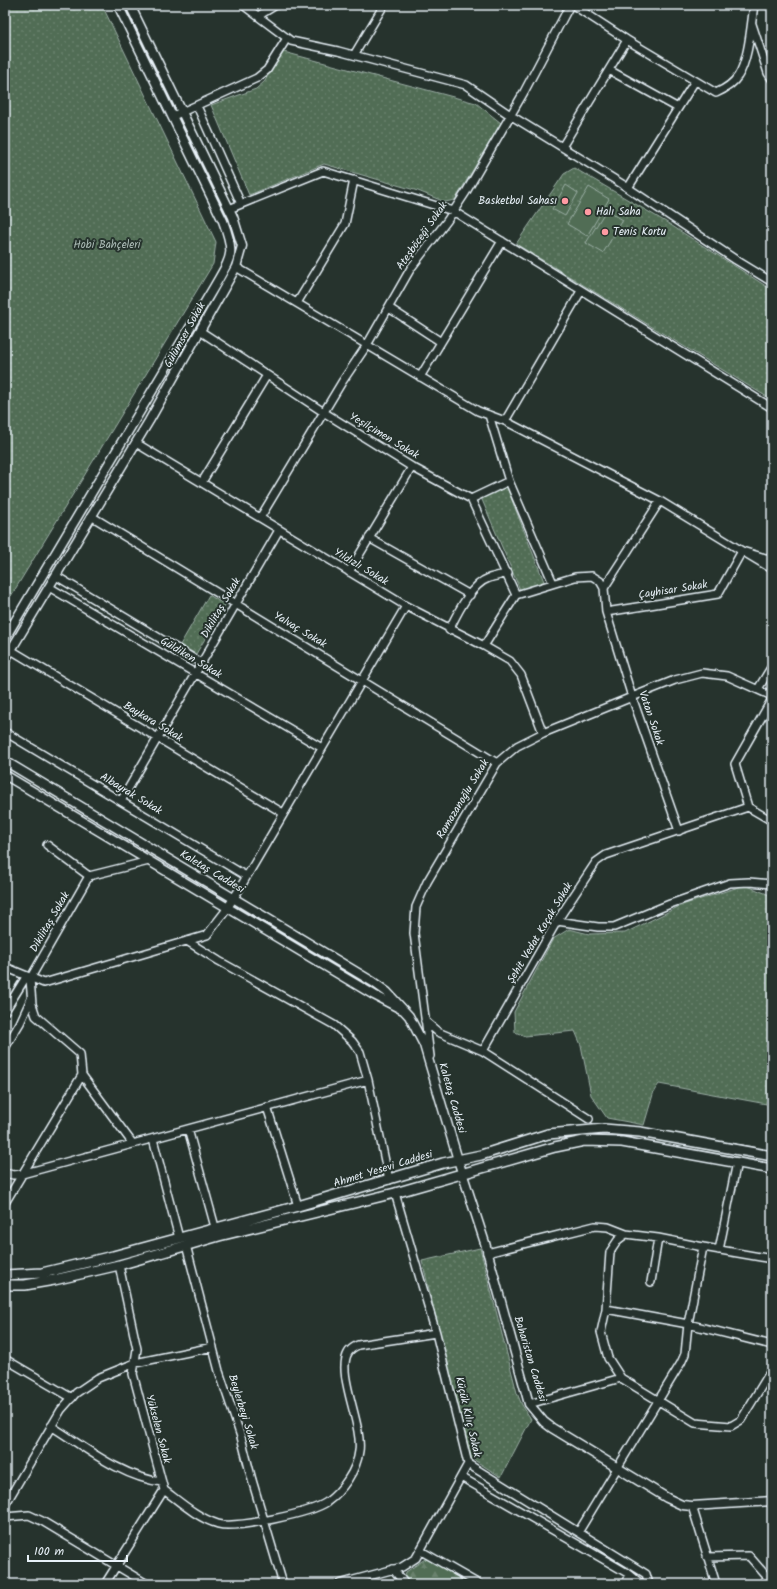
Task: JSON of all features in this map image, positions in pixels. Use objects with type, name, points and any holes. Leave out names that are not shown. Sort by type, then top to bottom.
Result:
[{"type":"main road","name":"Ahmet Yesevi Caddesi","points":[[5,1275],[42,1273],[179,1238],[215,1227],[298,1206],[458,1160],[481,1155],[548,1134],[604,1129],[640,1132],[771,1154]]},
{"type":"main road","name":"Ahmet Yesevi Caddesi","points":[[5,1285],[25,1285],[54,1280],[119,1265],[186,1245],[395,1193],[555,1147],[584,1141],[622,1142],[772,1168]]},
{"type":"street","points":[[5,638],[229,260],[231,242],[223,221],[118,5]]},
{"type":"street","name":"Gülümser Sokak","points":[[5,660],[136,443],[236,267],[242,246],[229,209],[130,5]]},
{"type":"street","points":[[243,5],[291,41],[354,55],[466,85],[510,115],[628,188],[736,260],[772,282]]},
{"type":"street","points":[[258,16],[276,5]]},
{"type":"street","points":[[354,55],[384,5]]},
{"type":"street","points":[[572,5],[716,93],[726,88],[739,76],[744,63],[754,5]]},
{"type":"street","name":"Ateşböceği Sokak","points":[[260,518],[325,413],[342,382],[367,346],[411,268],[453,211],[510,115],[572,5]]},
{"type":"street","points":[[751,22],[768,73],[772,79]]},
{"type":"street","points":[[173,116],[257,78],[267,70],[287,38]]},
{"type":"street","points":[[562,147],[627,40]]},
{"type":"street","points":[[609,70],[678,108]]},
{"type":"street","points":[[628,188],[695,80]]},
{"type":"street","points":[[197,106],[241,204]]},
{"type":"street","points":[[229,209],[323,171],[453,211],[772,408]]},
{"type":"street","points":[[297,303],[345,224],[354,180]]},
{"type":"street","points":[[420,377],[502,241]]},
{"type":"street","points":[[236,267],[478,411],[505,421],[660,501],[772,569]]},
{"type":"street","points":[[505,421],[581,291]]},
{"type":"street","points":[[389,308],[441,342]]},
{"type":"street","name":"Yeşilçimen Sokak","points":[[200,331],[325,413],[412,467],[471,499]]},
{"type":"street","points":[[202,482],[267,375]]},
{"type":"street","points":[[490,415],[509,481],[553,584]]},
{"type":"street","name":"Yıldızlı Sokak","points":[[136,443],[406,606],[506,659],[516,667],[521,675],[543,733]]},
{"type":"street","points":[[349,572],[412,467]]},
{"type":"street","points":[[509,481],[471,499],[508,573],[516,595]]},
{"type":"street","points":[[484,646],[516,595],[575,577],[592,576],[600,581],[604,588],[660,501]]},
{"type":"street","name":"Yalvaç Sokak","points":[[91,516],[497,763]]},
{"type":"street","name":"Dikilitaş Sokak","points":[[121,801],[279,530]]},
{"type":"street","points":[[369,538],[470,595]]},
{"type":"street","points":[[742,551],[772,560]]},
{"type":"street","name":"Çayhisar Sokak","points":[[606,612],[718,594],[742,551]]},
{"type":"street","points":[[449,630],[459,610],[470,595],[488,578],[508,573]]},
{"type":"street","points":[[56,576],[201,663]]},
{"type":"street","name":"Güldiken Sokak","points":[[50,587],[322,748]]},
{"type":"street","name":"Vatan Sokak","points":[[604,588],[606,612],[632,697],[679,830]]},
{"type":"street","points":[[5,967],[28,978],[44,983],[207,935],[234,898],[406,606]]},
{"type":"street","name":"Baykara Sokak","points":[[11,650],[283,813]]},
{"type":"street","points":[[758,689],[772,666]]},
{"type":"street","name":"Ramazanoğlu Sokak","points":[[431,1064],[414,933],[416,907],[427,882],[497,763],[517,746],[543,733],[675,680],[702,673],[728,676],[772,697]]},
{"type":"street","points":[[772,697],[735,764],[748,807],[772,822]]},
{"type":"street","name":"Albayrak Sokak","points":[[5,732],[246,876]]},
{"type":"street","name":"Kaletaş Caddesi","points":[[5,761],[380,987],[403,1010],[417,1029],[431,1064],[463,1174]]},
{"type":"street","name":"Kaletaş Caddesi","points":[[5,774],[374,995],[403,1010]]},
{"type":"street","name":"Şehit Vedat Koçak Sokak","points":[[483,1051],[557,921],[596,862],[606,856],[748,807]]},
{"type":"street","points":[[47,845],[89,876],[150,861]]},
{"type":"street","name":"Dikilitaş Sokak","points":[[5,1011],[28,978],[89,876]]},
{"type":"street","points":[[557,921],[598,927],[614,927],[670,904],[730,883],[749,882],[772,884]]},
{"type":"street","points":[[187,941],[334,1025],[352,1041],[360,1052],[368,1080],[381,1134],[389,1180]]},
{"type":"street","points":[[28,978],[36,1016],[80,1054],[82,1075],[134,1144]]},
{"type":"street","points":[[5,1048],[20,1023],[31,998]]},
{"type":"street","points":[[425,1021],[438,1032],[483,1051],[589,1119]]},
{"type":"street","points":[[5,1203],[82,1075]]},
{"type":"street","points":[[5,1173],[13,1175],[22,1174],[368,1080]]},
{"type":"street","points":[[267,1107],[298,1206]]},
{"type":"street","points":[[188,1129],[215,1227]]},
{"type":"street","points":[[153,1139],[179,1238]]},
{"type":"street","points":[[719,1250],[737,1162]]},
{"type":"street","name":"Baharistan Caddesi","points":[[463,1174],[530,1404],[544,1422],[667,1498],[682,1505],[692,1506],[772,1501]]},
{"type":"street","name":"Küçük Kılıç Sokak","points":[[339,1584],[402,1566],[416,1558],[468,1464],[436,1333],[395,1193]]},
{"type":"street","points":[[487,1253],[595,1226],[608,1227],[626,1234],[658,1238],[772,1259]]},
{"type":"street","points":[[626,1234],[618,1240],[610,1252],[606,1310],[601,1332],[608,1358],[620,1378],[659,1400],[695,1423],[731,1426],[741,1420],[772,1369]]},
{"type":"street","points":[[651,1282],[658,1238]]},
{"type":"street","name":"Beylerbeyi Sokak","points":[[186,1245],[212,1347],[283,1584]]},
{"type":"street","points":[[579,1531],[659,1400],[685,1354],[688,1324],[703,1247]]},
{"type":"street","name":"Yükselen Sokak","points":[[119,1265],[137,1349],[133,1374],[164,1490]]},
{"type":"street","points":[[606,1310],[688,1324],[772,1345]]},
{"type":"street","points":[[105,1584],[164,1490],[205,1518],[218,1524],[234,1526],[294,1514],[326,1503],[346,1482],[359,1452],[360,1439],[345,1369],[348,1353],[358,1345],[436,1333]]},
{"type":"street","points":[[5,1504],[61,1410],[72,1398],[98,1378],[135,1363],[212,1347]]},
{"type":"street","points":[[5,1359],[72,1398]]},
{"type":"street","points":[[530,1404],[620,1378]]},
{"type":"street","points":[[51,1426],[124,1470],[149,1480],[162,1482]]},
{"type":"street","points":[[468,1464],[579,1531],[646,1574],[649,1584]]},
{"type":"street","points":[[461,1476],[629,1574],[641,1584]]},
{"type":"street","points":[[692,1506],[716,1584]]},
{"type":"street","points":[[5,1517],[29,1515],[42,1521],[117,1564],[147,1584]]},
{"type":"street","points":[[421,1550],[479,1584]]},
{"type":"street","points":[[707,1557],[749,1556],[769,1579]]},
{"type":"street","points":[[393,1569],[405,1584]]},
{"type":"street","points":[[624,1584],[629,1574]]},
{"type":"green space","name":"Hobi Bahçeleri","points":[[5,5],[102,5],[216,242],[213,264],[11,596],[5,593]]},
{"type":"green space","points":[[280,51],[476,103],[501,123],[455,200],[445,202],[418,191],[324,164],[249,195],[211,105],[256,89],[265,81]]},
{"type":"green space","points":[[574,168],[666,222],[772,290],[772,400],[516,244],[564,174]]},
{"type":"green space","name":"Basketbol Sahası","points":[[566,185],[578,193],[565,216],[552,209]]},
{"type":"green space","name":"Halı Saha","points":[[589,187],[609,199],[587,236],[567,224]]},
{"type":"green space","name":"Tenis Kortu","points":[[606,210],[623,220],[603,253],[586,243]]},
{"type":"green space","points":[[506,485],[545,584],[521,592],[480,495]]},
{"type":"green space","points":[[209,595],[225,605],[196,654],[180,645]]},
{"type":"green space","points":[[745,885],[772,896],[772,1105],[659,1084],[654,1091],[644,1125],[607,1118],[591,1095],[581,1045],[575,1031],[525,1036],[515,1032],[514,1012],[553,939],[569,929],[589,934],[625,933],[682,905]]},
{"type":"green space","points":[[480,1248],[517,1393],[522,1405],[531,1419],[501,1477],[471,1458],[422,1261]]},
{"type":"green space","points":[[425,1559],[430,1560],[468,1584],[410,1584],[405,1576],[406,1572]]},
{"type":"place","name":"Basketbol Sahası","points":[[565,201]]},
{"type":"place","name":"Halı Saha","points":[[588,212]]},
{"type":"place","name":"Tenis Kortu","points":[[605,232]]}]
